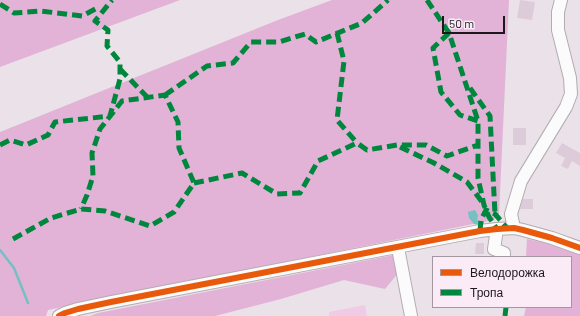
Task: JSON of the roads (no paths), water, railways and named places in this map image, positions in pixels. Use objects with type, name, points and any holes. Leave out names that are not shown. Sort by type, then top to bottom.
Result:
[{"type":"street","points":[[514,228],[511,214],[521,181],[566,107],[571,94],[570,78],[558,30],[558,12],[561,0]]},
{"type":"street","points":[[566,107],[580,99]]},
{"type":"street","points":[[59,316],[78,309],[104,303],[398,248],[480,231],[514,228],[552,238],[580,248]]},
{"type":"street","points":[[497,229],[494,249],[504,253],[504,256]]},
{"type":"street","points":[[398,248],[411,316]]},
{"type":"water","points":[[475,210],[478,215],[477,220],[484,222],[484,224],[474,224],[469,218],[468,212]]},
{"type":"waterway","points":[[0,250],[14,268],[28,303]]}]
